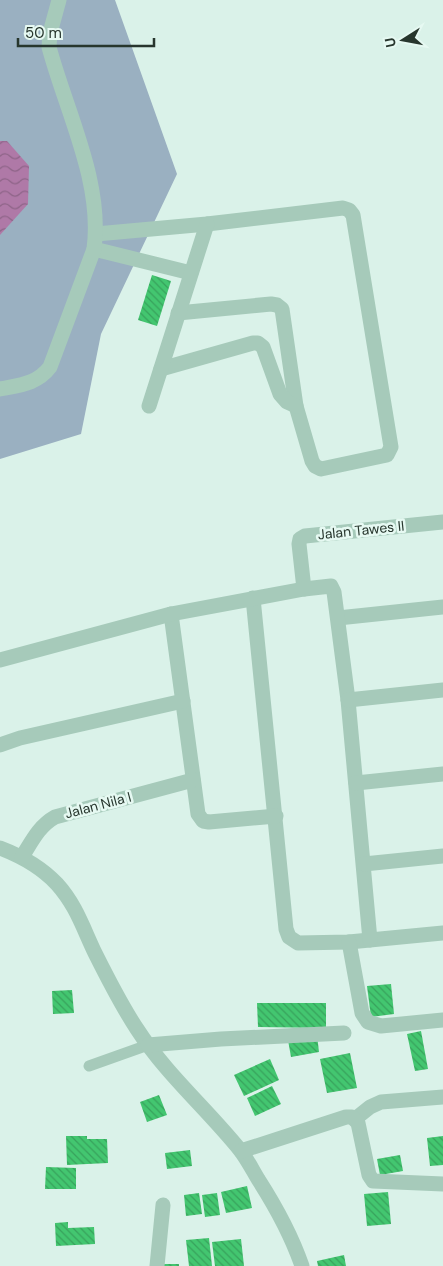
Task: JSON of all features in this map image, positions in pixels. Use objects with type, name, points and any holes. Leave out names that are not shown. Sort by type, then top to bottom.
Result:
[{"type":"street","points":[[0,390],[35,381],[44,376],[50,367],[94,249],[96,234],[92,190],[49,47],[50,33],[58,0]]},
{"type":"street","points":[[96,234],[207,224],[343,208],[349,210],[353,215],[390,447],[387,455],[321,468],[315,466],[296,406],[282,309],[271,304],[178,313]]},
{"type":"street","points":[[149,406],[207,224]]},
{"type":"street","points":[[94,249],[191,273]]},
{"type":"street","points":[[161,369],[252,343],[258,343],[263,347],[280,394],[286,402],[296,406]]},
{"type":"street","name":"Jalan Tawes II","points":[[304,589],[299,544],[300,539],[305,536],[443,522]]},
{"type":"street","points":[[0,660],[171,614],[252,598],[331,586],[334,592],[338,618],[348,700],[370,940]]},
{"type":"street","points":[[252,598],[276,816],[286,929],[289,937],[298,944],[349,942],[443,933]]},
{"type":"street","points":[[338,618],[443,607]]},
{"type":"street","points":[[171,614],[198,814],[203,821],[209,822],[276,816]]},
{"type":"street","points":[[348,700],[443,690]]},
{"type":"street","points":[[0,745],[20,738],[183,701]]},
{"type":"street","points":[[356,783],[443,774]]},
{"type":"street","name":"Jalan Nila I","points":[[22,857],[38,831],[46,822],[55,817],[193,780]]},
{"type":"street","points":[[0,848],[22,857],[56,884],[69,900],[82,920],[94,951],[118,997],[148,1045],[179,1084],[240,1151],[280,1212],[302,1266]]},
{"type":"street","points":[[364,864],[443,856]]},
{"type":"street","points":[[349,942],[362,1013],[368,1022],[381,1026],[443,1020]]},
{"type":"street","points":[[148,1045],[221,1039],[344,1033]]},
{"type":"street","points":[[355,1119],[370,1107],[381,1102],[443,1097]]},
{"type":"street","points":[[240,1151],[346,1117],[355,1119],[358,1123],[369,1175],[373,1181],[443,1184]]},
{"type":"street","points":[[157,1266],[163,1205]]},
{"type":"lane","points":[[89,1066],[148,1045]]},
{"type":"shaded area","points":[[0,0],[115,0],[177,174],[101,334],[81,434],[0,459]]},
{"type":"water","points":[[0,141],[7,141],[29,166],[28,204],[0,235]]},
{"type":"building","points":[[152,275],[171,281],[157,326],[138,320]]},
{"type":"building","points":[[391,984],[394,1014],[371,1017],[367,986]]},
{"type":"building","points":[[72,990],[74,1013],[53,1014],[52,991]]},
{"type":"building","points":[[257,1003],[326,1003],[326,1028],[258,1027]]},
{"type":"building","points":[[421,1031],[428,1069],[415,1071],[407,1034]]},
{"type":"building","points":[[317,1035],[319,1052],[291,1057],[288,1040]]},
{"type":"building","points":[[350,1053],[357,1088],[327,1093],[320,1059]]},
{"type":"building","points":[[270,1059],[279,1080],[244,1096],[234,1075]]},
{"type":"building","points":[[272,1086],[281,1104],[255,1116],[247,1098]]},
{"type":"building","points":[[159,1095],[167,1115],[147,1122],[140,1102]]},
{"type":"building","points":[[66,1136],[87,1136],[87,1139],[107,1139],[108,1163],[67,1165]]},
{"type":"building","points":[[443,1136],[443,1165],[430,1166],[427,1138]]},
{"type":"building","points":[[190,1150],[192,1166],[167,1169],[165,1153]]},
{"type":"building","points":[[400,1155],[403,1171],[380,1175],[377,1159]]},
{"type":"building","points":[[46,1167],[76,1168],[76,1189],[45,1189]]},
{"type":"building","points":[[247,1186],[252,1208],[226,1213],[221,1192]]},
{"type":"building","points":[[388,1192],[391,1224],[367,1226],[364,1194]]},
{"type":"building","points":[[199,1193],[202,1214],[186,1216],[184,1195]]},
{"type":"building","points":[[217,1193],[220,1215],[205,1217],[202,1195]]},
{"type":"building","points":[[68,1222],[68,1228],[94,1227],[95,1244],[56,1246],[55,1223]]},
{"type":"building","points":[[209,1238],[212,1266],[189,1266],[186,1240]]},
{"type":"building","points":[[241,1239],[244,1266],[215,1266],[212,1242]]},
{"type":"building","points":[[344,1255],[346,1266],[318,1266],[317,1261]]},
{"type":"building","points":[[161,1264],[179,1264],[179,1266],[161,1266]]}]
